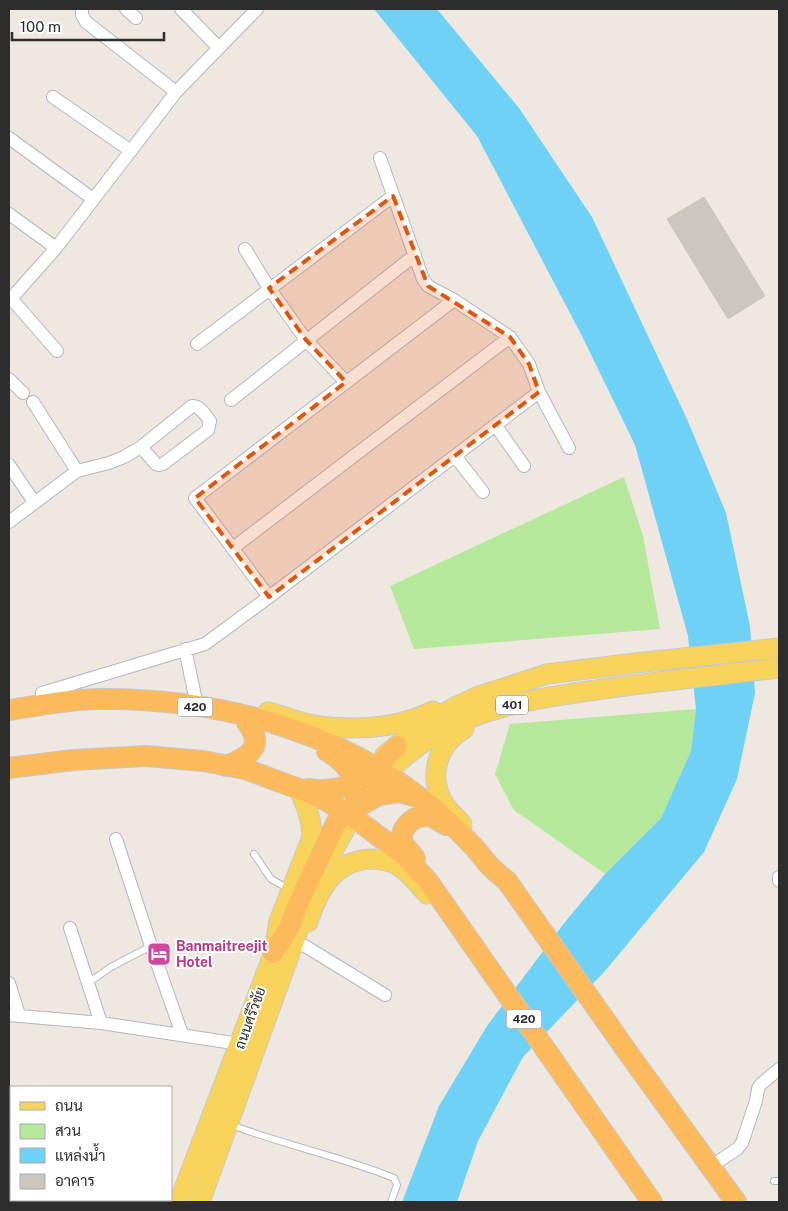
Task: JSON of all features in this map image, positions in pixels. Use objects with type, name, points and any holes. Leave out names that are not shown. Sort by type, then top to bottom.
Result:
[{"type":"highway","name":"420","points":[[9,710],[97,699],[150,700],[237,714],[294,730],[362,758],[364,792],[404,855],[428,881],[652,1202]]},
{"type":"highway","points":[[84,700],[116,705],[166,708],[247,723],[288,733],[329,751],[343,762],[364,792],[370,813],[376,824],[414,858],[437,882],[453,904],[458,914],[462,931]]},
{"type":"highway","points":[[226,766],[248,756],[253,750],[254,732],[247,723]]},
{"type":"highway","points":[[281,957],[298,904],[336,824],[364,792],[381,762],[397,746]]},
{"type":"highway","name":"420","points":[[9,768],[73,760],[146,756],[176,758],[245,769],[325,800],[364,792],[422,799],[446,820],[507,881],[736,1202]]},
{"type":"highway","points":[[298,788],[333,789],[379,795],[398,792],[422,799]]},
{"type":"highway","points":[[414,858],[403,842],[402,836],[405,827],[419,817],[431,816],[440,820],[464,843],[479,852]]},
{"type":"main road","name":"401","points":[[397,746],[434,719],[464,702],[546,674],[778,648]]},
{"type":"main road","name":"401","points":[[364,792],[425,742],[448,727],[507,706],[614,687],[779,668]]},
{"type":"main road","points":[[84,700],[114,693],[177,694],[218,700],[307,724],[336,728],[364,728],[416,719],[473,691],[546,674]]},
{"type":"main road","points":[[507,881],[496,862],[442,802],[437,789],[436,776],[437,763],[441,751],[455,734],[494,715],[514,709],[567,701],[614,687]]},
{"type":"main road","points":[[281,957],[279,921],[312,837],[312,824],[298,788]]},
{"type":"main road","points":[[281,957],[300,944],[318,895],[327,882],[342,867],[358,860],[387,861],[400,867],[422,887],[448,919],[462,931]]},
{"type":"main road","name":"ถนนศรีวิชัย","points":[[200,1202],[228,1124],[267,993],[281,957]]},
{"type":"main road","name":"ถนนศรีวิชัย","points":[[179,1202],[240,1044],[267,993]]},
{"type":"street","points":[[82,9],[82,15],[86,22],[176,92]]},
{"type":"street","points":[[126,9],[136,18]]},
{"type":"street","points":[[181,9],[219,48]]},
{"type":"street","points":[[57,352],[9,299],[56,248],[176,92],[257,9]]},
{"type":"street","points":[[53,97],[131,151]]},
{"type":"street","points":[[9,138],[93,199]]},
{"type":"street","points":[[380,158],[423,279],[428,286],[454,300],[510,337],[529,364],[539,392],[569,448]]},
{"type":"street","points":[[197,344],[392,196]]},
{"type":"street","points":[[9,214],[56,248]]},
{"type":"street","points":[[245,249],[269,288],[306,340],[346,382]]},
{"type":"street","points":[[231,400],[415,255]]},
{"type":"street","points":[[269,597],[195,498],[454,300]]},
{"type":"street","points":[[233,548],[510,337]]},
{"type":"street","points":[[9,379],[23,393]]},
{"type":"street","points":[[44,705],[42,693],[205,644],[539,392]]},
{"type":"street","points":[[32,402],[77,471]]},
{"type":"street","points":[[9,522],[77,471],[109,463],[141,446],[192,406],[200,409],[210,421],[208,430],[163,464],[156,464],[141,446]]},
{"type":"street","points":[[496,426],[524,466]]},
{"type":"street","points":[[455,456],[483,492]]},
{"type":"street","points":[[9,465],[34,502]]},
{"type":"street","points":[[185,650],[195,696]]},
{"type":"street","points":[[116,839],[182,1034]]},
{"type":"street","points":[[70,928],[101,1023]]},
{"type":"street","points":[[300,944],[385,995]]},
{"type":"street","points":[[9,982],[14,1015],[101,1023],[240,1044]]},
{"type":"street","points":[[710,1167],[737,1149],[742,1143],[760,1085],[779,1069]]},
{"type":"lane","points":[[254,854],[271,879],[290,890]]},
{"type":"lane","points":[[88,983],[111,967],[151,946]]},
{"type":"lane","points":[[228,1124],[394,1178],[397,1185],[391,1202]]},
{"type":"highlighted area","points":[[393,196],[428,286],[510,337],[529,364],[539,392],[269,597],[195,498],[346,382],[306,340],[269,288]]},
{"type":"green space","points":[[624,477],[643,536],[660,629],[414,649],[390,586]]},
{"type":"green space","points":[[696,709],[691,751],[661,818],[605,874],[514,810],[495,774],[510,724]]},
{"type":"water","points":[[374,9],[437,9],[519,108],[592,217],[687,419],[726,513],[750,626],[755,693],[737,779],[704,852],[605,971],[523,1057],[478,1141],[457,1202],[402,1202],[439,1106],[487,1026],[565,922],[605,874],[661,818],[691,751],[696,709],[688,636],[635,445],[582,336],[477,136]]},
{"type":"building","points":[[704,197],[765,296],[728,319],[667,219]]},
{"type":"place","name":"Banmaitreejit Hotel","points":[[159,954]]}]
